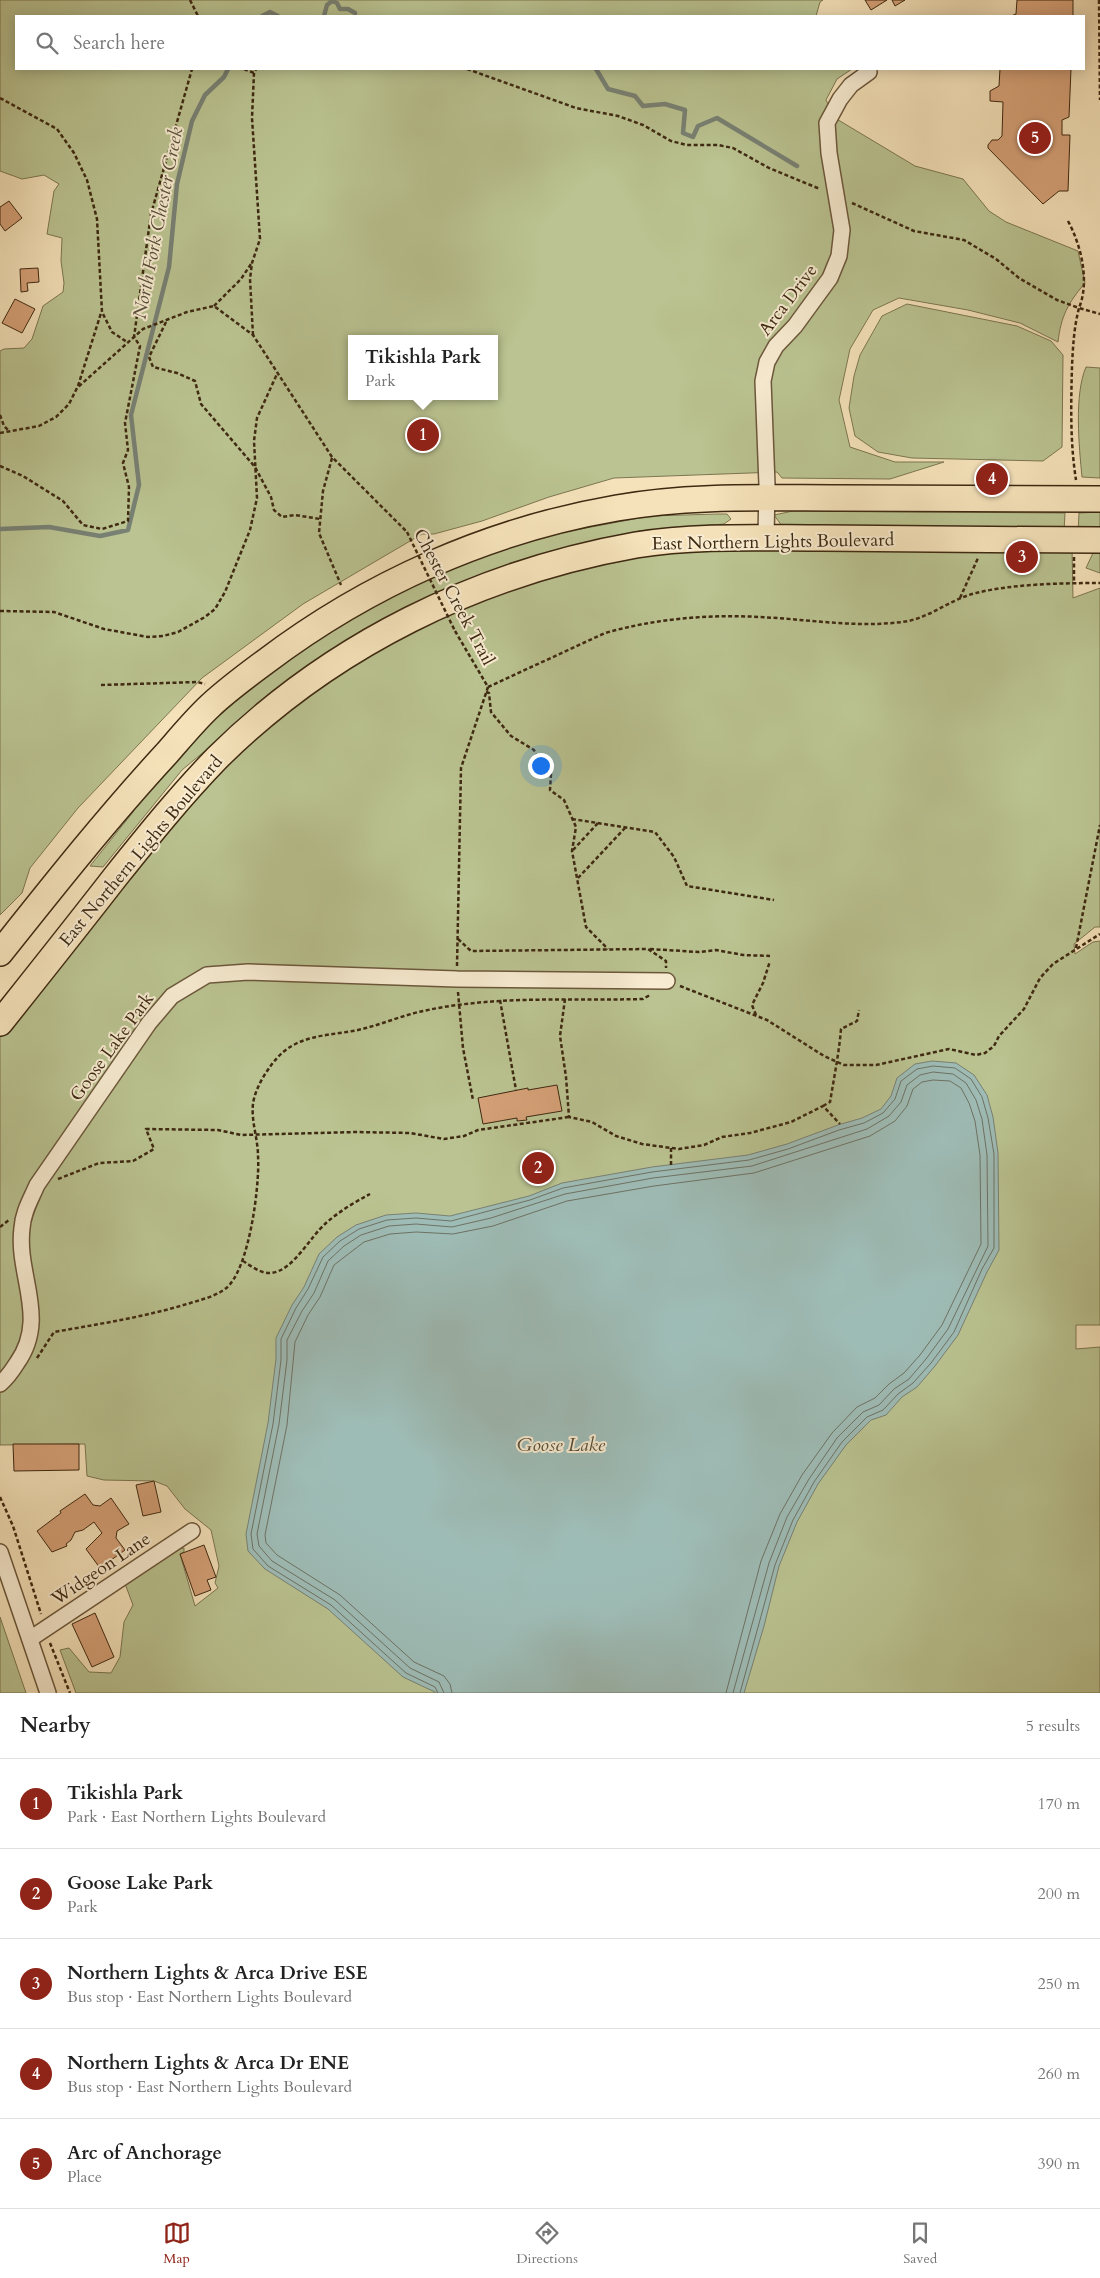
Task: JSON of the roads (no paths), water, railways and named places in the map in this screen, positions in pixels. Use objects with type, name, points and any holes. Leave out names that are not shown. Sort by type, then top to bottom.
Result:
[{"type":"main road","points":[[0,953],[120,804],[210,706],[278,652],[328,618],[369,594],[452,555],[501,537],[556,521],[618,508],[684,500],[766,498],[1100,499]]},
{"type":"main road","name":"East Northern Lights Boulevard","points":[[0,1023],[148,838],[216,759],[314,676],[347,654],[410,619],[468,591],[548,566],[637,545],[682,540],[766,538],[1100,540]]},
{"type":"street","name":"Arca Drive","points":[[766,538],[763,381],[767,362],[776,346],[795,326],[830,278],[839,256],[842,230],[829,153],[828,123],[840,99],[851,85],[869,72]]},
{"type":"street","name":"Goose Lake Park","points":[[0,1384],[22,1356],[30,1334],[32,1309],[21,1247],[26,1209],[33,1194],[149,1024],[172,996],[207,974],[248,972],[457,979],[667,981]]},
{"type":"street","name":"Widgeon Lane","points":[[30,1639],[192,1531]]},
{"type":"street","points":[[0,1552],[48,1693]]},
{"type":"water","name":"Goose Lake","points":[[932,1061],[956,1063],[974,1075],[987,1095],[993,1117],[998,1153],[999,1250],[958,1335],[935,1366],[917,1387],[902,1397],[886,1415],[871,1420],[846,1445],[818,1484],[797,1522],[779,1566],[744,1693],[437,1693],[403,1677],[328,1609],[265,1569],[248,1551],[246,1534],[268,1423],[276,1359],[276,1338],[292,1305],[304,1287],[319,1254],[337,1237],[356,1225],[386,1215],[416,1213],[450,1216],[529,1196],[562,1183],[652,1167],[748,1155],[787,1144],[862,1118],[881,1109],[891,1096],[897,1078],[915,1064]]},
{"type":"waterway","name":"North Fork Chester Creek","points":[[324,15],[327,5],[332,1],[337,3],[340,9],[348,9],[355,13],[354,15]]},
{"type":"waterway","name":"North Fork Chester Creek","points":[[264,15],[270,12],[276,15]]},
{"type":"waterway","name":"North Fork Chester Creek","points":[[0,529],[49,527],[100,536],[128,530],[139,485],[131,415],[169,267],[177,184],[192,121],[205,95],[224,77],[228,70]]},
{"type":"waterway","name":"North Fork Chester Creek","points":[[597,70],[608,89],[635,96],[643,106],[665,104],[685,110],[683,133],[693,137],[698,126],[717,118],[797,166]]},
{"type":"place","name":"Arc of Anchorage","points":[[1035,138]]},
{"type":"place","name":"Tikishla Park","points":[[423,435]]},
{"type":"place","name":"Northern Lights & Arca Dr ENE","points":[[992,479]]},
{"type":"place","name":"Northern Lights & Arca Drive ESE","points":[[1022,557]]},
{"type":"place","name":"Goose Lake Park","points":[[538,1168]]}]
